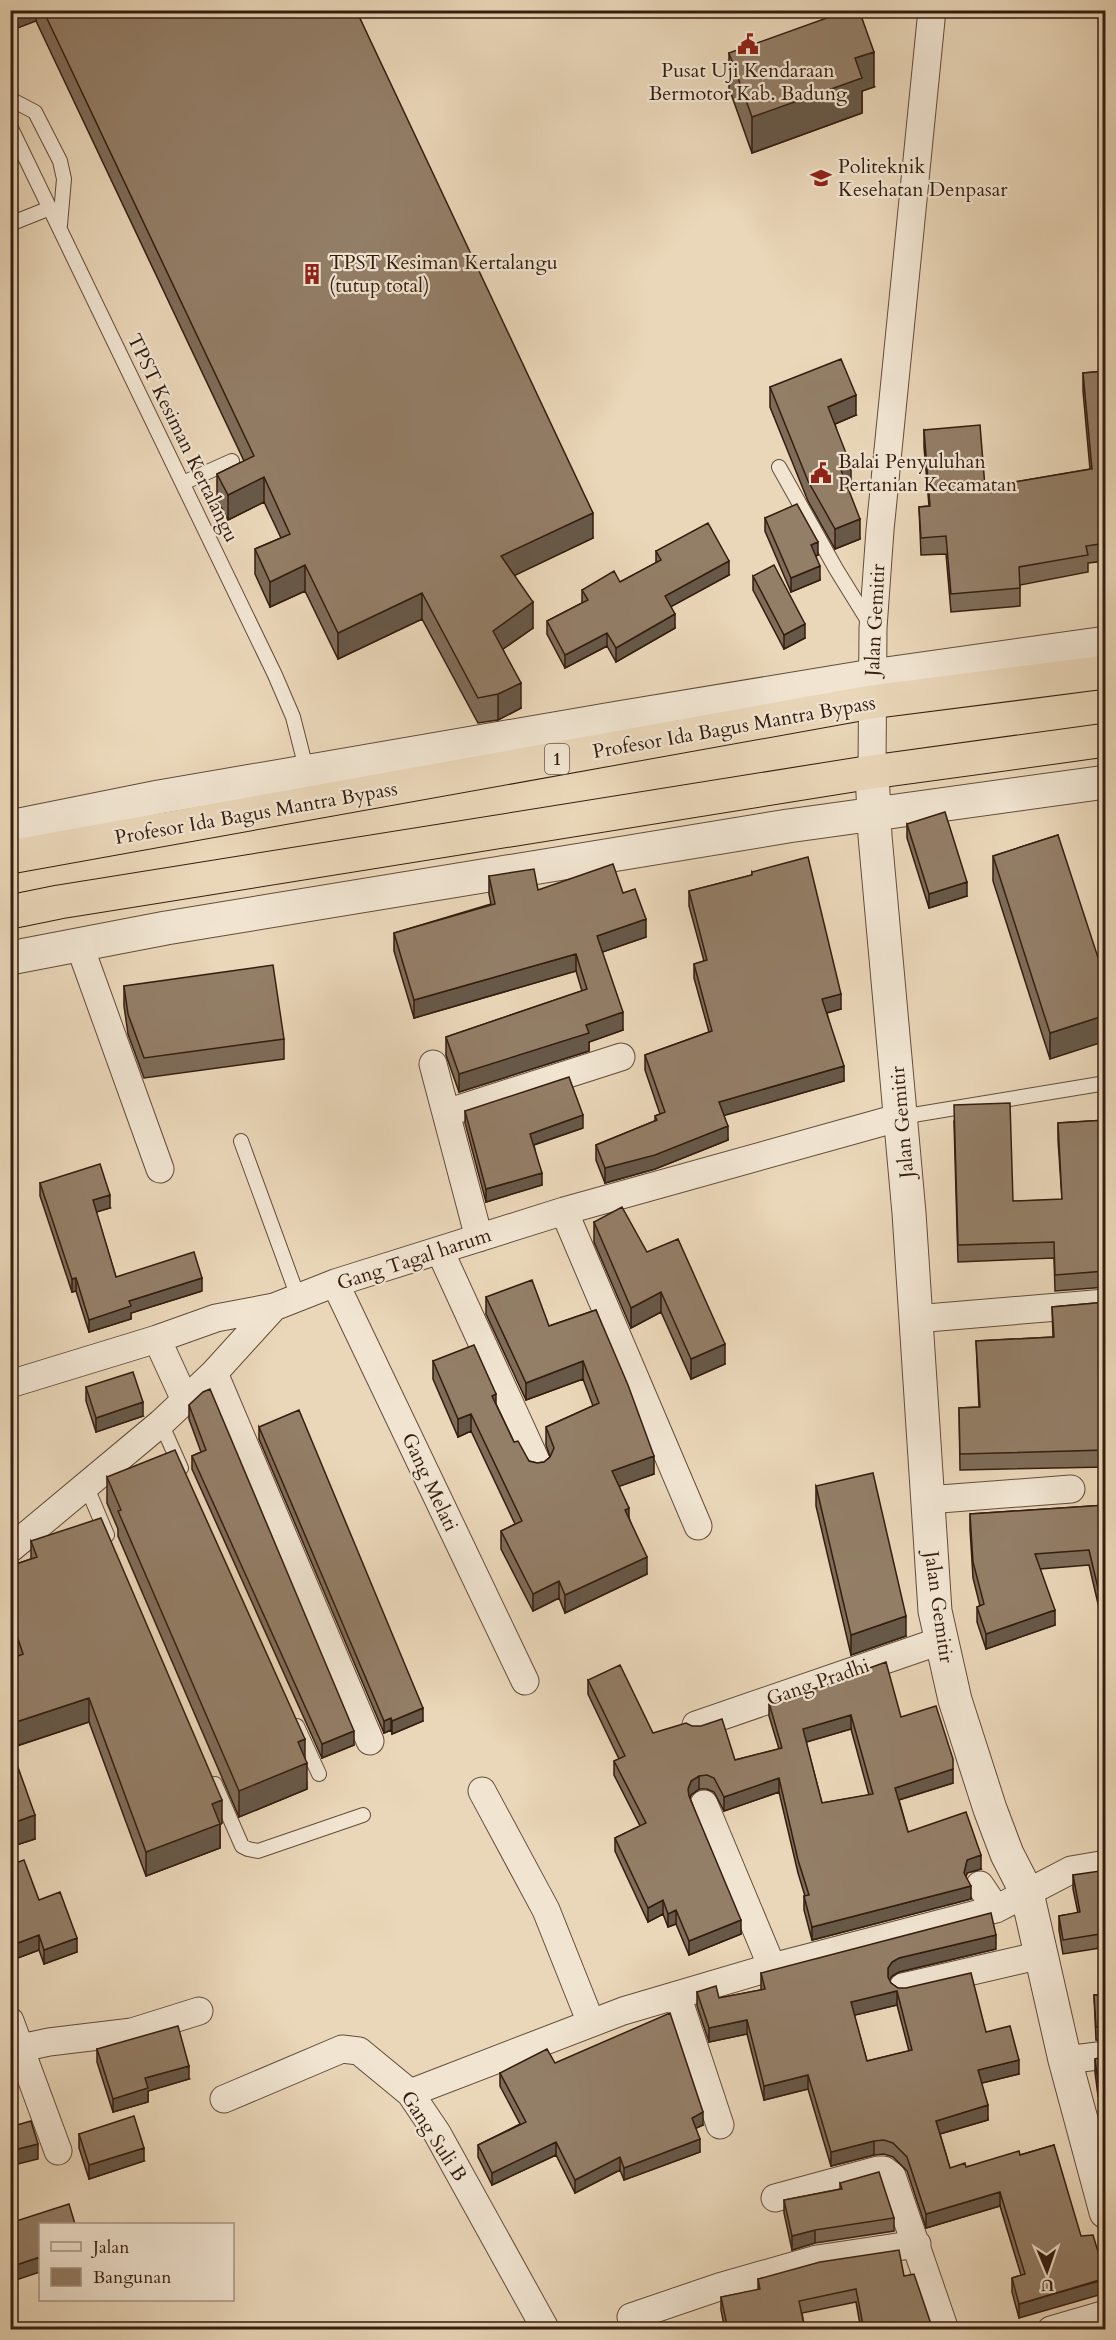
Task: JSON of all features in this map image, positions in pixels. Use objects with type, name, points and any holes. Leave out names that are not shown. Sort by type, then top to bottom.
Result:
[{"type":"highway","name":"Profesor Ida Bagus Mantra Bypass","points":[[10,857],[872,689],[1106,672]]},
{"type":"highway","points":[[10,912],[59,902],[872,772],[1106,740]]},
{"type":"street","name":"Jalan Gemitir","points":[[932,10],[900,321],[873,628],[872,772],[901,1117],[935,1611],[955,1700],[990,1809],[1006,1854],[1027,1893],[1065,2060],[1102,2191]]},
{"type":"street","points":[[10,827],[159,797],[307,772],[872,689],[1106,643]]},
{"type":"street","points":[[10,958],[201,922],[874,814],[1106,782]]},
{"type":"street","points":[[80,944],[160,1169]]},
{"type":"street","points":[[446,1113],[621,1057]]},
{"type":"street","points":[[433,1064],[479,1238]]},
{"type":"street","name":"Gang Tagal harum","points":[[10,1549],[161,1423],[286,1302],[335,1283],[564,1211],[901,1117]]},
{"type":"street","points":[[564,1211],[698,1526]]},
{"type":"street","points":[[440,1251],[538,1465]]},
{"type":"street","name":"Gang Melati","points":[[335,1283],[525,1681]]},
{"type":"street","points":[[10,1384],[158,1340],[216,1318],[286,1302]]},
{"type":"street","points":[[915,1319],[1106,1303]]},
{"type":"street","points":[[158,1340],[184,1400]]},
{"type":"street","points":[[214,1373],[370,1741]]},
{"type":"street","points":[[927,1500],[1071,1489]]},
{"type":"street","name":"Gang Pradhi","points":[[696,1725],[940,1641]]},
{"type":"street","points":[[482,1791],[546,1910],[591,2023]]},
{"type":"street","points":[[704,1804],[772,1967]]},
{"type":"street","points":[[410,2093],[591,2023],[772,1967],[996,1909],[1071,1870],[1106,1864]]},
{"type":"street","points":[[980,1885],[996,1909]]},
{"type":"street","points":[[903,1987],[1041,1955]]},
{"type":"street","points":[[677,1995],[720,2126]]},
{"type":"street","points":[[21,2048],[49,2042],[132,2032],[199,2011]]},
{"type":"street","points":[[10,2021],[58,2151]]},
{"type":"street","name":"Gang Suli B","points":[[224,2099],[342,2049],[349,2048],[359,2051],[410,2093],[437,2133],[546,2330]]},
{"type":"street","points":[[1065,2060],[1106,2055]]},
{"type":"street","points":[[775,2198],[878,2170],[884,2170],[892,2176],[945,2330]]},
{"type":"street","points":[[631,2317],[817,2259],[917,2244]]},
{"type":"street","points":[[1050,2330],[1106,2314]]},
{"type":"lane","points":[[10,99],[26,106],[39,118],[60,161],[63,179],[60,228]]},
{"type":"lane","name":"TPST Kesiman Kertalangu","points":[[10,126],[294,717],[307,772]]},
{"type":"lane","points":[[10,224],[50,208]]},
{"type":"lane","points":[[183,483],[232,461]]},
{"type":"lane","points":[[779,467],[836,569],[873,628]]},
{"type":"lane","points":[[901,1117],[1106,1083]]},
{"type":"lane","points":[[241,1141],[286,1302]]},
{"type":"lane","points":[[161,1423],[185,1476]]},
{"type":"lane","points":[[86,1485],[114,1551]]},
{"type":"lane","points":[[290,1710],[319,1774]]},
{"type":"lane","points":[[209,1769],[242,1846],[248,1849],[258,1851],[363,1815]]},
{"type":"building","name":"TPST Kesiman Kertalangu (tutup total)","points":[[43,10],[356,10],[593,513],[501,556],[533,602],[493,631],[521,683],[498,694],[478,698],[422,593],[338,633],[305,565],[270,582],[255,549],[290,534],[264,477],[228,495],[217,474],[254,456]]},
{"type":"building","points":[[849,10],[859,10],[874,52],[855,58],[862,78],[752,117],[729,53]]},
{"type":"building","name":"Balai Penyuluhan Pertanian Kecamatan","points":[[841,359],[856,395],[828,407],[851,466],[841,470],[860,519],[835,529],[808,481],[770,387]]},
{"type":"building","points":[[1106,371],[1106,543],[1086,546],[1088,555],[1019,567],[1020,588],[951,594],[946,536],[921,538],[919,507],[930,506],[924,430],[980,425],[985,487],[1092,469],[1083,373]]},
{"type":"building","points":[[797,504],[818,542],[811,545],[820,566],[791,578],[765,518]]},
{"type":"building","points":[[708,523],[729,561],[665,596],[675,614],[616,648],[607,633],[565,655],[547,621],[588,600],[582,590],[614,571],[620,582],[661,560],[656,551]]},
{"type":"building","points":[[774,565],[805,624],[784,635],[753,576]]},
{"type":"building","points":[[945,812],[967,882],[929,894],[907,824]]},
{"type":"building","points":[[1058,835],[1106,982],[1106,1015],[1050,1033],[993,856]]},
{"type":"building","points":[[808,857],[841,994],[822,999],[844,1066],[719,1102],[728,1126],[655,1155],[605,1168],[596,1145],[657,1120],[655,1116],[665,1112],[645,1055],[712,1031],[694,964],[707,960],[689,891],[752,875],[752,872]]},
{"type":"building","points":[[613,864],[623,893],[635,889],[646,919],[597,936],[623,1012],[586,1025],[589,1033],[459,1074],[446,1037],[587,989],[576,954],[414,1000],[394,933],[495,904],[489,876],[534,869],[538,890]]},
{"type":"building","points":[[273,965],[284,1039],[144,1058],[128,1014],[124,986]]},
{"type":"building","points":[[569,1077],[583,1115],[530,1134],[542,1173],[486,1189],[465,1111]]},
{"type":"building","points":[[1010,1103],[1013,1201],[1062,1199],[1058,1123],[1106,1120],[1106,1271],[1055,1275],[1054,1242],[958,1245],[954,1105]]},
{"type":"building","points":[[100,1164],[110,1195],[93,1200],[116,1277],[194,1252],[202,1278],[129,1301],[131,1306],[89,1320],[76,1278],[72,1279],[40,1183]]},
{"type":"building","points":[[622,1207],[647,1252],[678,1239],[725,1344],[691,1359],[661,1292],[631,1308],[594,1222]]},
{"type":"building","points":[[532,1280],[549,1326],[596,1310],[628,1385],[654,1456],[612,1471],[629,1508],[625,1510],[647,1557],[565,1595],[559,1581],[533,1594],[501,1531],[522,1521],[471,1414],[458,1419],[433,1361],[474,1345],[496,1394],[492,1396],[514,1442],[518,1441],[529,1461],[544,1462],[550,1457],[554,1448],[546,1427],[599,1403],[583,1361],[526,1383],[486,1297]]},
{"type":"building","points":[[1106,1302],[1106,1450],[960,1454],[959,1408],[980,1407],[976,1341],[1054,1337],[1052,1307]]},
{"type":"building","points":[[133,1372],[143,1402],[96,1418],[86,1387]]},
{"type":"building","points":[[210,1389],[354,1731],[322,1744],[192,1456],[206,1450],[189,1405],[203,1392]]},
{"type":"building","points":[[299,1410],[423,1708],[392,1721],[391,1718],[384,1721],[259,1427]]},
{"type":"building","points":[[175,1450],[305,1739],[298,1742],[307,1763],[239,1791],[118,1511],[121,1510],[107,1477]]},
{"type":"building","points":[[873,1473],[906,1616],[851,1635],[816,1486]]},
{"type":"building","points":[[1106,1505],[1106,1622],[1089,1550],[1035,1554],[1055,1610],[986,1634],[977,1607],[984,1604],[973,1562],[970,1514]]},
{"type":"building","points":[[101,1518],[222,1800],[212,1804],[220,1824],[146,1852],[89,1698],[10,1724],[10,1659],[23,1654],[10,1615],[10,1566],[37,1557],[31,1541]]},
{"type":"building","points":[[886,1662],[901,1717],[936,1706],[953,1759],[953,1769],[895,1788],[908,1832],[966,1812],[981,1855],[967,1860],[964,1873],[971,1886],[812,1927],[804,1896],[809,1895],[798,1860],[779,1778],[724,1797],[714,1778],[707,1775],[699,1776],[691,1781],[688,1789],[689,1796],[741,1920],[689,1941],[676,1910],[668,1914],[663,1900],[648,1908],[615,1838],[646,1823],[614,1761],[625,1756],[588,1680],[620,1665],[653,1733],[686,1723],[701,1726],[722,1719],[735,1760],[782,1748],[769,1703],[858,1675],[858,1672]],"holes":[[[851,1715],[873,1794],[822,1803],[803,1729]]]},
{"type":"building","points":[[10,1745],[35,1815],[10,1824]]},
{"type":"building","points":[[24,1860],[39,1900],[60,1892],[77,1938],[44,1950],[39,1935],[10,1946],[10,1865]]},
{"type":"building","points":[[1100,1871],[1101,1876],[1106,1875],[1106,1933],[1063,1940],[1059,1916],[1080,1912],[1073,1875]]},
{"type":"building","points":[[991,1913],[996,1935],[899,1958],[888,1968],[888,1977],[891,1983],[898,1988],[906,1988],[971,1973],[986,2032],[1010,2026],[1019,2060],[978,2070],[988,2105],[936,2121],[950,2168],[965,2163],[966,2167],[1019,2151],[1020,2155],[1054,2145],[1081,2236],[1093,2235],[1106,2278],[1019,2304],[1012,2278],[1025,2274],[1000,2192],[926,2214],[907,2157],[893,2143],[884,2140],[874,2141],[831,2152],[808,2075],[764,2086],[747,2020],[709,2028],[697,1992],[716,1986],[719,1998],[765,1989],[761,1973]],"holes":[[[897,1991],[912,2050],[867,2061],[851,2002]]]},
{"type":"building","points":[[1094,1995],[1106,1995],[1106,2027],[1096,2027]]},
{"type":"building","points":[[670,2013],[703,2112],[692,2118],[700,2139],[624,2168],[620,2157],[575,2180],[556,2142],[492,2173],[478,2145],[526,2122],[500,2073],[547,2049],[555,2063]]},
{"type":"building","points":[[178,2026],[189,2066],[145,2078],[148,2088],[113,2099],[97,2049]]},
{"type":"building","points":[[1106,2056],[1106,2104],[1103,2082],[1098,2082],[1095,2059]]},
{"type":"building","points":[[10,2093],[17,2125],[31,2121],[38,2144],[10,2151]]},
{"type":"building","points":[[134,2116],[144,2148],[89,2165],[79,2134]]},
{"type":"building","points":[[879,2172],[894,2218],[815,2230],[792,2236],[784,2200],[842,2189],[840,2183]]},
{"type":"building","points":[[69,2204],[75,2223],[39,2223],[39,2257],[10,2267],[10,2223]]},
{"type":"building","points":[[899,2250],[904,2276],[914,2274],[931,2324],[903,2330],[864,2330],[856,2289],[799,2301],[805,2330],[728,2330],[721,2297],[760,2289],[758,2279],[820,2262]]},
{"type":"place","name":"Pusat Uji Kendaraan Bermotor Kab. Badung","points":[[748,44]]},
{"type":"place","name":"Politeknik Kesehatan Denpasar","points":[[821,178]]},
{"type":"place","name":"TPST Kesiman Kertalangu (tutup total)","points":[[312,274]]},
{"type":"place","name":"Balai Penyuluhan Pertanian Kecamatan","points":[[821,473]]}]
